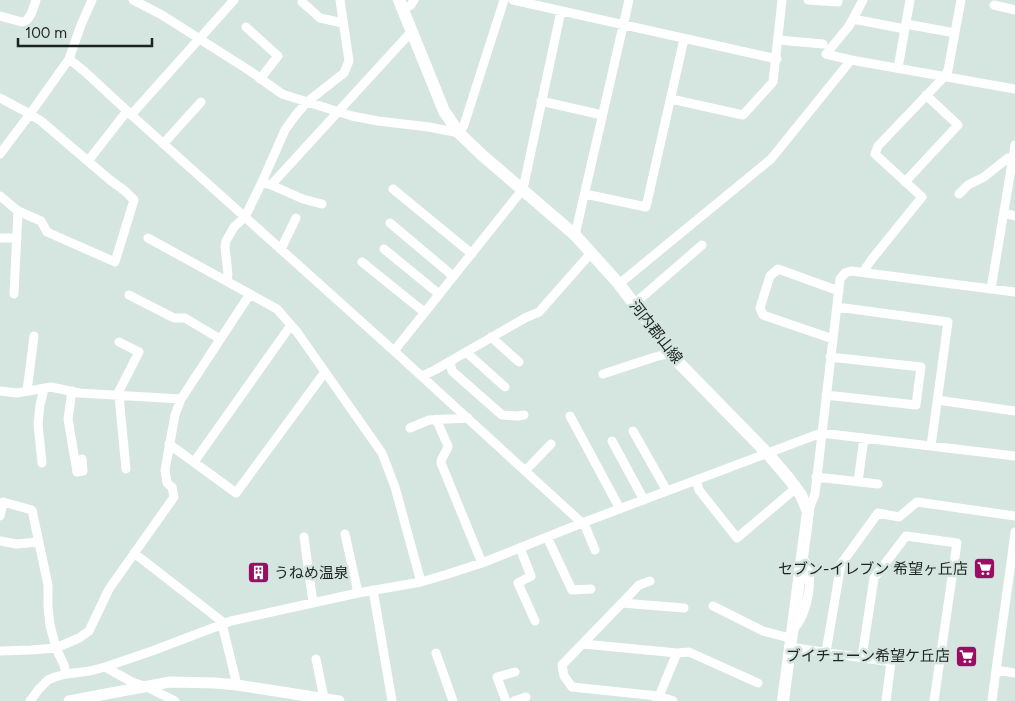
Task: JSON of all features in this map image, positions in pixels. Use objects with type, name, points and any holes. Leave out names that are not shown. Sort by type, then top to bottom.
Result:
[{"type":"main road","name":"河内郡山線","points":[[401,5],[444,111],[459,133],[575,235],[619,284],[685,370],[768,454],[801,495],[808,512]]},
{"type":"main road","points":[[783,701],[808,512]]},
{"type":"street","points":[[0,16],[25,22],[28,20],[36,0]]},
{"type":"street","points":[[0,154],[69,59],[92,0]]},
{"type":"street","points":[[133,0],[162,15],[282,94],[352,116],[459,133],[464,125],[504,0]]},
{"type":"street","points":[[88,161],[129,113],[234,0]]},
{"type":"street","points":[[266,184],[285,130],[294,116],[307,102],[344,73],[349,61],[340,0]]},
{"type":"street","points":[[401,5],[411,5],[414,0]]},
{"type":"street","points":[[513,0],[776,59]]},
{"type":"street","points":[[575,235],[629,0]]},
{"type":"street","points":[[671,98],[743,115],[773,82],[782,0]]},
{"type":"street","points":[[808,0],[838,2],[838,0]]},
{"type":"street","points":[[863,0],[842,35],[826,54],[1015,89]]},
{"type":"street","points":[[898,68],[910,0]]},
{"type":"street","points":[[863,272],[922,197],[875,154],[878,146],[945,76],[948,70],[961,0]]},
{"type":"street","points":[[302,2],[322,19],[344,23]]},
{"type":"street","points":[[994,6],[1015,10]]},
{"type":"street","points":[[394,351],[523,189],[561,11]]},
{"type":"street","points":[[852,19],[955,33]]},
{"type":"street","points":[[246,27],[278,56],[260,78]]},
{"type":"street","points":[[228,281],[226,242],[234,227],[245,217],[266,184],[338,112],[412,31]]},
{"type":"street","points":[[585,194],[646,207],[684,39]]},
{"type":"street","points":[[778,40],[823,44]]},
{"type":"street","points":[[69,59],[422,376],[582,523],[595,550]]},
{"type":"street","points":[[619,284],[771,159],[851,60]]},
{"type":"street","points":[[905,182],[958,125],[926,95]]},
{"type":"street","points":[[0,98],[41,121],[110,180],[125,190],[134,200],[115,262],[47,232],[41,221],[18,211],[0,196]]},
{"type":"street","points":[[541,101],[602,116]]},
{"type":"street","points":[[163,144],[201,102]]},
{"type":"street","points":[[991,289],[1015,145]]},
{"type":"street","points":[[960,194],[968,185],[984,177],[1008,158],[1013,158]]},
{"type":"street","points":[[266,184],[322,204]]},
{"type":"street","points":[[392,189],[472,254]]},
{"type":"street","points":[[14,294],[18,211]]},
{"type":"street","points":[[1004,214],[1015,216]]},
{"type":"street","points":[[281,249],[296,218]]},
{"type":"street","points":[[390,223],[453,276]]},
{"type":"street","points":[[0,238],[16,238]]},
{"type":"street","points":[[148,238],[265,301],[278,309],[291,325],[382,453],[395,487],[421,582]]},
{"type":"street","points":[[634,304],[702,245]]},
{"type":"street","points":[[384,249],[439,294]]},
{"type":"street","points":[[422,376],[539,312],[591,253]]},
{"type":"street","points":[[362,262],[424,312]]},
{"type":"street","points":[[833,339],[763,315],[760,308],[770,276],[778,269],[839,291]]},
{"type":"street","points":[[808,512],[815,494],[840,279],[845,273],[851,271],[863,272],[1015,292]]},
{"type":"street","points":[[0,652],[56,648],[79,638],[89,631],[109,589],[174,497],[172,487],[167,483],[165,470],[175,415],[181,399],[250,294]]},
{"type":"street","points":[[129,295],[174,318],[185,318],[220,338]]},
{"type":"street","points":[[837,307],[948,322],[931,446]]},
{"type":"street","points":[[194,462],[291,325]]},
{"type":"street","points":[[27,391],[34,336]]},
{"type":"street","points":[[491,337],[518,362]]},
{"type":"street","points":[[120,342],[139,352],[118,396],[126,469]]},
{"type":"street","points":[[466,352],[505,387]]},
{"type":"street","points":[[603,374],[671,353]]},
{"type":"street","points":[[826,395],[916,404],[921,367],[830,357]]},
{"type":"street","points":[[450,362],[452,371],[502,415],[524,415]]},
{"type":"street","points":[[169,444],[236,493],[326,372]]},
{"type":"street","points":[[42,463],[38,424],[44,388]]},
{"type":"street","points":[[0,391],[17,393],[51,388],[118,396],[181,399]]},
{"type":"street","points":[[72,391],[68,419],[77,472],[84,471],[82,459]]},
{"type":"street","points":[[937,400],[1015,411]]},
{"type":"street","points":[[570,416],[620,509]]},
{"type":"street","points":[[410,428],[430,420],[468,418]]},
{"type":"street","points":[[436,419],[448,446],[441,463],[482,563]]},
{"type":"street","points":[[633,431],[667,491]]},
{"type":"street","points":[[30,701],[48,680],[66,674],[105,667],[230,621],[313,602],[421,582],[482,563],[582,523],[821,433],[1015,456]]},
{"type":"street","points":[[858,482],[864,438]]},
{"type":"street","points":[[612,441],[644,500]]},
{"type":"street","points":[[525,471],[551,444]]},
{"type":"street","points":[[816,477],[878,484]]},
{"type":"street","points":[[696,480],[699,490],[737,538],[796,488]]},
{"type":"street","points":[[0,516],[3,502],[32,510],[48,585],[50,625],[66,674]]},
{"type":"street","points":[[826,652],[841,564],[878,513],[899,517],[917,502],[1015,516]]},
{"type":"street","points":[[992,701],[1015,532]]},
{"type":"street","points":[[345,534],[358,593]]},
{"type":"street","points":[[862,657],[874,578],[906,536],[957,543],[934,701]]},
{"type":"street","points":[[304,537],[313,602]]},
{"type":"street","points":[[547,537],[572,590],[591,589]]},
{"type":"street","points":[[0,541],[16,544],[40,542]]},
{"type":"street","points":[[520,548],[531,576],[518,583],[535,621]]},
{"type":"street","points":[[134,553],[223,624],[237,685]]},
{"type":"street","points":[[650,581],[639,585],[562,665],[564,676],[572,687],[673,701]]},
{"type":"street","points":[[374,590],[392,701]]},
{"type":"street","points":[[622,603],[684,608]]},
{"type":"street","points":[[713,606],[763,631],[790,638],[826,652],[890,662],[886,701]]},
{"type":"street","points":[[582,644],[677,653],[689,652],[758,683]]},
{"type":"street","points":[[436,653],[453,701]]},
{"type":"street","points":[[657,698],[677,653]]},
{"type":"street","points":[[316,659],[324,698]]},
{"type":"street","points":[[105,667],[171,700]]},
{"type":"street","points":[[996,670],[1015,673]]},
{"type":"street","points":[[506,701],[497,677],[515,672]]},
{"type":"street","points":[[69,701],[170,682],[237,685],[339,701]]},
{"type":"street","points":[[514,701],[526,697]]},
{"type":"place","name":"セブン-イレブン 希望ヶ丘店","points":[[984,569]]},
{"type":"place","name":"うねめ温泉","points":[[258,573]]},
{"type":"place","name":"ブイチェーン希望ケ丘店","points":[[966,656]]}]
